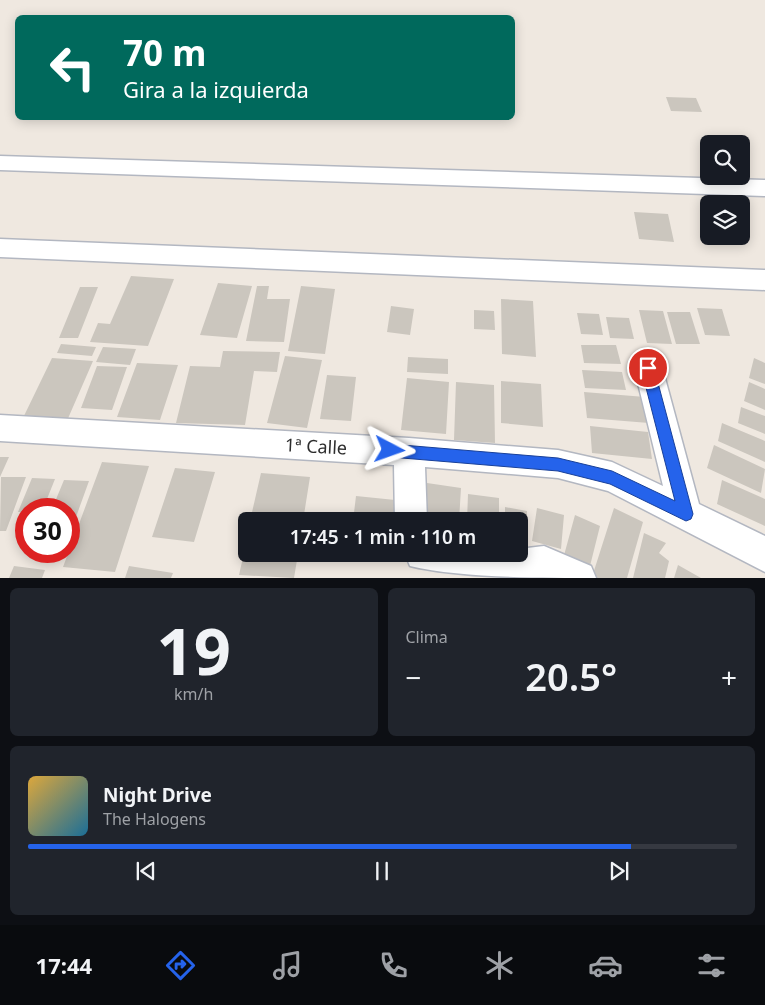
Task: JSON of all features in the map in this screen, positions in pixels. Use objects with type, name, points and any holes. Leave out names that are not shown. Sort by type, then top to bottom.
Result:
[{"type":"street","points":[[0,163],[765,188]]},
{"type":"street","points":[[0,248],[765,280]]},
{"type":"street","points":[[648,368],[686,514]]},
{"type":"street","name":"1ª Calle","points":[[0,428],[409,452],[558,464],[612,477],[764,554]]},
{"type":"street","points":[[409,452],[411,512]]},
{"type":"street","points":[[470,562],[510,566],[544,563],[579,578]]},
{"type":"building","points":[[666,97],[696,98],[702,112],[671,111]]},
{"type":"building","points":[[634,212],[668,214],[674,242],[639,239]]},
{"type":"building","points":[[131,276],[174,279],[148,346],[90,342],[98,323],[110,324]]},
{"type":"building","points":[[218,283],[252,286],[237,338],[200,335]]},
{"type":"building","points":[[257,286],[269,286],[267,299],[290,299],[284,342],[246,341]]},
{"type":"building","points":[[301,286],[335,289],[325,354],[288,351]]},
{"type":"building","points":[[80,287],[98,287],[78,338],[59,338]]},
{"type":"building","points":[[501,299],[533,301],[536,357],[502,354]]},
{"type":"building","points":[[391,306],[414,309],[410,335],[387,332]]},
{"type":"building","points":[[697,308],[722,309],[730,336],[705,335]]},
{"type":"building","points":[[474,310],[494,311],[495,330],[474,329]]},
{"type":"building","points":[[639,310],[663,311],[672,344],[647,343]]},
{"type":"building","points":[[667,312],[690,312],[700,344],[676,344]]},
{"type":"building","points":[[577,313],[599,314],[603,335],[581,334]]},
{"type":"building","points":[[606,317],[629,318],[634,339],[610,338]]},
{"type":"building","points":[[61,344],[96,347],[92,356],[57,353]]},
{"type":"building","points":[[581,345],[616,345],[621,364],[584,363]]},
{"type":"building","points":[[103,347],[136,349],[130,365],[96,362]]},
{"type":"building","points":[[223,351],[280,352],[277,372],[254,371],[245,425],[176,423],[190,366],[220,367]]},
{"type":"building","points":[[285,356],[322,360],[307,428],[267,423]]},
{"type":"building","points":[[408,357],[448,359],[448,374],[407,372]]},
{"type":"building","points":[[52,358],[93,361],[66,423],[22,420]]},
{"type":"building","points":[[754,358],[765,363],[765,384],[749,378]]},
{"type":"building","points":[[137,363],[178,365],[160,420],[117,417]]},
{"type":"building","points":[[97,366],[127,367],[112,410],[81,408]]},
{"type":"building","points":[[582,370],[622,372],[626,390],[585,388]]},
{"type":"building","points":[[327,375],[356,377],[351,421],[320,419]]},
{"type":"building","points":[[407,378],[449,382],[446,434],[401,430]]},
{"type":"building","points":[[501,381],[541,384],[543,427],[501,423]]},
{"type":"building","points":[[456,382],[494,385],[495,443],[454,440]]},
{"type":"building","points":[[749,382],[765,389],[765,410],[744,401]]},
{"type":"building","points":[[584,392],[645,397],[649,423],[587,418]]},
{"type":"building","points":[[741,407],[765,416],[765,434],[738,423]]},
{"type":"building","points":[[722,423],[765,441],[765,462],[718,441]]},
{"type":"building","points":[[590,426],[648,432],[652,459],[592,453]]},
{"type":"building","points":[[714,445],[765,469],[761,493],[707,468]]},
{"type":"building","points":[[0,457],[9,457],[0,477]]},
{"type":"building","points":[[102,462],[149,466],[115,572],[63,567],[64,563],[80,563],[80,521]]},
{"type":"building","points":[[175,468],[215,472],[194,542],[152,537]]},
{"type":"building","points":[[261,473],[310,477],[304,512],[252,512]]},
{"type":"building","points":[[1,477],[26,477],[18,498],[15,498],[15,507],[6,531],[0,531]]},
{"type":"building","points":[[32,478],[55,479],[47,498],[24,498]]},
{"type":"building","points":[[64,480],[89,481],[80,506],[80,498],[57,498]]},
{"type":"building","points":[[722,480],[765,499],[765,526],[717,504]]},
{"type":"building","points":[[427,483],[461,488],[460,512],[425,512]]},
{"type":"building","points":[[468,494],[499,498],[499,512],[467,512]]},
{"type":"building","points":[[356,496],[405,501],[404,512],[354,512]]},
{"type":"building","points":[[505,507],[527,511],[527,512],[505,512]]},
{"type":"building","points":[[537,508],[564,515],[561,549],[532,541]]},
{"type":"building","points":[[614,508],[643,522],[627,578],[594,578],[592,577]]},
{"type":"building","points":[[575,515],[600,526],[589,570],[563,559]]},
{"type":"building","points":[[644,533],[666,543],[659,553],[669,561],[665,578],[633,578]]},
{"type":"building","points":[[242,562],[297,562],[294,578],[239,575]]},
{"type":"building","points":[[678,565],[701,578],[674,578]]},
{"type":"building","points":[[14,566],[45,570],[42,578],[9,578]]},
{"type":"building","points":[[129,566],[173,573],[171,578],[125,578]]},
{"type":"route","points":[[390,450],[558,464],[612,477],[686,514],[648,368]]}]
